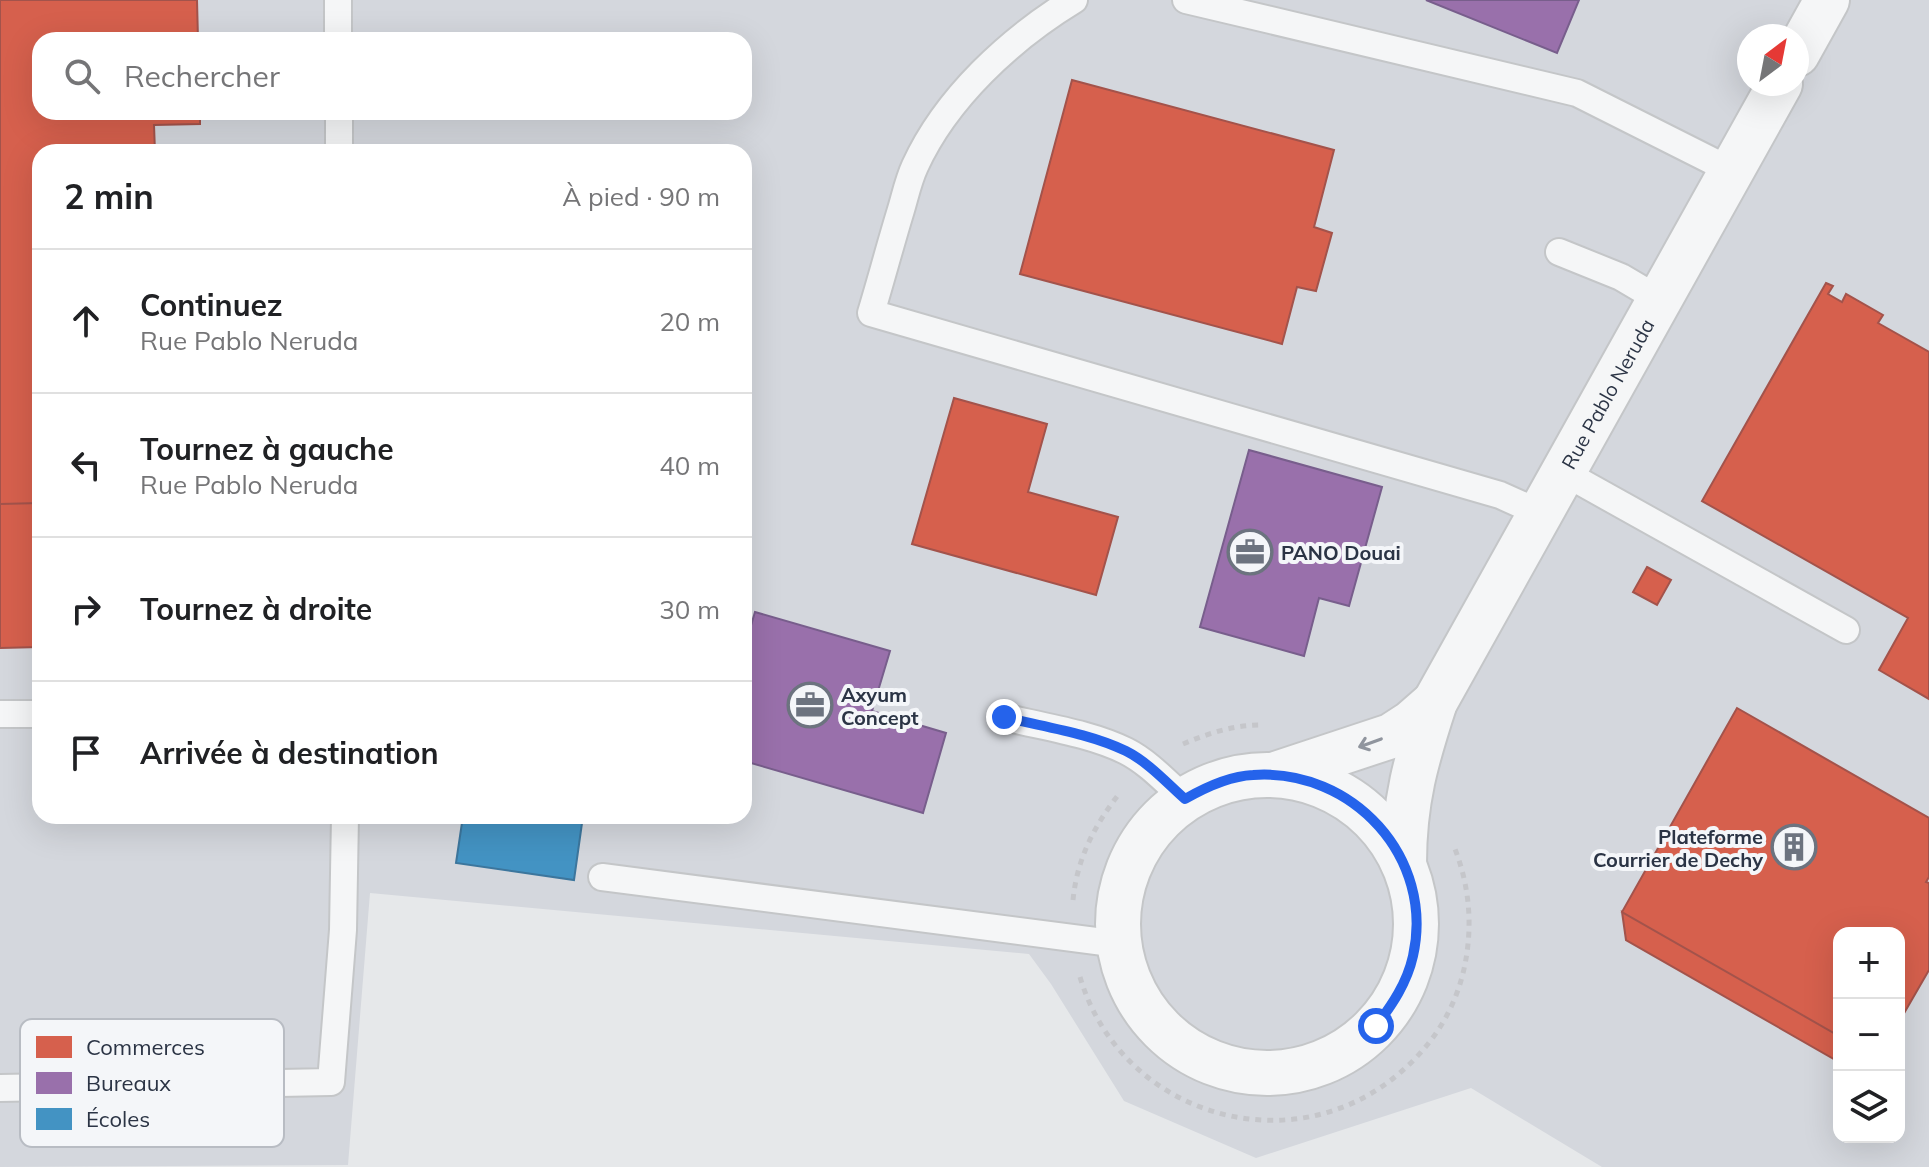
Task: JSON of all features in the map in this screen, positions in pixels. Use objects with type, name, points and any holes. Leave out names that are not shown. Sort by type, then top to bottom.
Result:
[{"type":"street","points":[[1809,32],[1827,0]]},
{"type":"street","name":"Rue Pablo Neruda","points":[[1404,863],[1404,827],[1410,785],[1435,702],[1773,96]]},
{"type":"street","name":"Rue Pablo Neruda","points":[[1275,775],[1391,736],[1435,702]]},
{"type":"street","name":"Rue Pablo Neruda","points":[[1251,775],[1275,775],[1298,777],[1321,784],[1352,801],[1378,824],[1393,843],[1404,863],[1416,909],[1413,956],[1406,979],[1393,1003],[1366,1035],[1331,1059],[1304,1069],[1249,1072],[1221,1066],[1196,1055],[1172,1039],[1152,1020],[1125,971],[1119,944],[1118,916],[1122,888],[1131,862],[1154,826],[1185,799],[1206,787],[1251,775]]},
{"type":"lane","points":[[338,0],[338,32]]},
{"type":"lane","points":[[1074,0],[1057,10],[997,59],[973,83],[927,142],[913,169],[871,313],[1500,495],[1540,513]]},
{"type":"lane","points":[[1186,0],[1577,93],[1732,171]]},
{"type":"lane","points":[[339,120],[339,144]]},
{"type":"lane","points":[[1559,252],[1621,277],[1660,300]]},
{"type":"lane","points":[[1563,472],[1846,630]]},
{"type":"lane","points":[[0,714],[32,714]]},
{"type":"lane","points":[[1004,717],[1098,741],[1127,752],[1147,765],[1185,799]]},
{"type":"lane","points":[[284,1083],[331,1082],[343,930],[345,824]]},
{"type":"lane","points":[[602,877],[1119,944]]},
{"type":"lane","points":[[0,1088],[20,1088]]},
{"type":"path","points":[[1269,724],[1211,732],[1178,746],[1147,765],[1122,790],[1101,818],[1085,849],[1075,884],[1071,919],[1074,959],[1086,997],[1104,1033],[1129,1064],[1161,1089],[1196,1108],[1235,1119],[1275,1122],[1315,1117],[1352,1105],[1388,1084],[1419,1057],[1443,1024],[1454,1001],[1468,947],[1469,906],[1462,866],[1452,841]]},
{"type":"shaded area","points":[[0,0],[1929,0],[1929,1167],[1602,1167],[1471,1088],[1256,1158],[1124,1101],[1029,954],[370,893],[348,1165],[0,1167]]},
{"type":"building: Commerces","points":[[0,0],[197,0],[198,32],[32,32],[32,120],[200,120],[200,124],[154,125],[155,144],[32,144],[32,503],[0,504]]},
{"type":"building: Commerces","points":[[1072,80],[1334,150],[1314,227],[1332,233],[1316,291],[1297,287],[1282,344],[1020,274]]},
{"type":"building: Commerces","points":[[1826,283],[1833,286],[1828,294],[1842,302],[1846,294],[1883,315],[1878,323],[1929,352],[1929,699],[1879,670],[1908,618],[1702,501]]},
{"type":"building: Commerces","points":[[954,398],[1047,424],[1028,492],[1118,517],[1096,595],[912,544]]},
{"type":"building: Commerces","points":[[32,503],[32,647],[0,648],[0,504]]},
{"type":"building: Commerces","points":[[1647,567],[1671,580],[1657,605],[1633,592]]},
{"type":"building: Commerces","name":"Plateforme Courrier de Dechy","points":[[1737,708],[1929,818],[1929,877],[1926,882],[1929,883],[1929,970],[1905,1012],[1905,927],[1833,927],[1833,1033],[1622,912]]},
{"type":"building: Commerces","points":[[1622,912],[1833,1033],[1833,1059],[1626,940]]},
{"type":"building: Bureaux","points":[[1426,0],[1579,0],[1557,53]]},
{"type":"building: Bureaux","points":[[1249,450],[1382,487],[1349,606],[1319,598],[1304,656],[1200,627]]},
{"type":"building: Bureaux","points":[[755,612],[890,651],[872,711],[946,733],[923,813],[752,763],[752,622]]},
{"type":"building: Écoles","points":[[462,824],[582,824],[574,880],[456,863]]},
{"type":"place","name":"PANO Douai","points":[[1250,552]]},
{"type":"place","name":"Axyum Concept","points":[[810,705]]},
{"type":"place","name":"Plateforme Courrier de Dechy","points":[[1794,847]]},
{"type":"route","points":[[1004,717],[1098,741],[1127,752],[1147,765],[1185,799],[1206,787],[1228,780],[1251,775],[1275,775],[1298,777],[1321,784],[1362,808],[1393,843],[1404,863],[1416,909],[1413,956],[1406,979],[1376,1026]]}]
